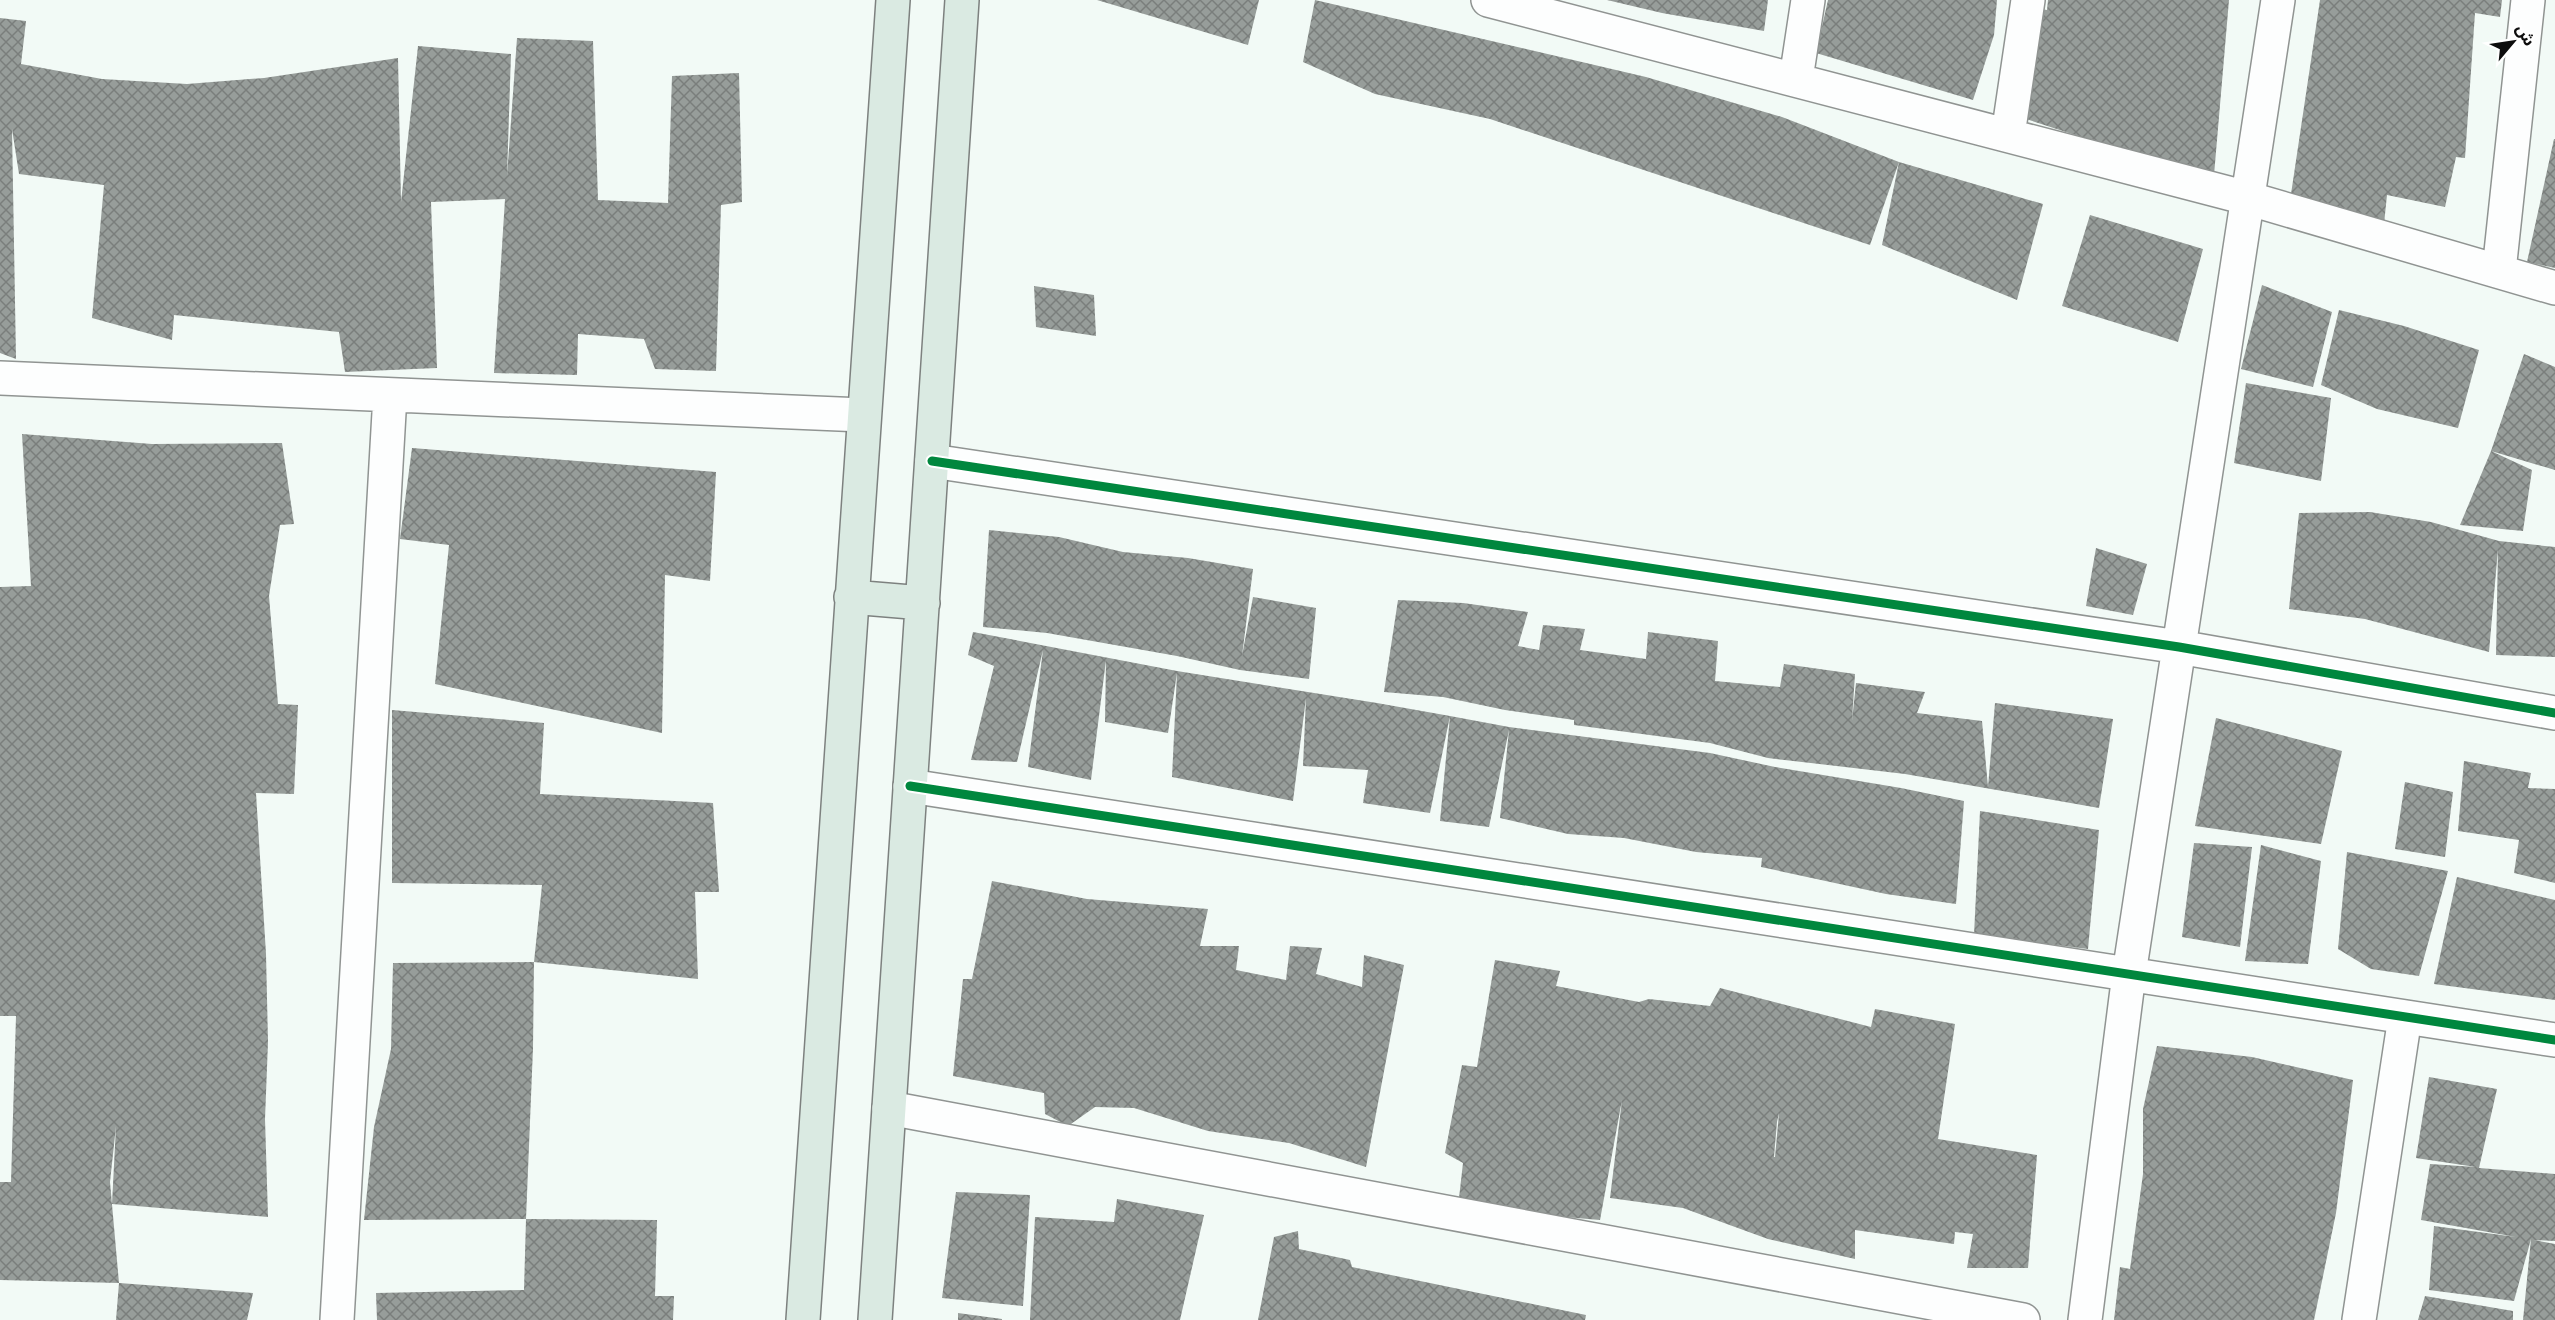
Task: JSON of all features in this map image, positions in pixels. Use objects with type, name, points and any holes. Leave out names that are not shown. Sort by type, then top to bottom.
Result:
[{"type":"main road","points":[[803,1320],[892,0]]},
{"type":"main road","points":[[875,1320],[962,0]]},
{"type":"main road","points":[[851,597],[923,603]]},
{"type":"street","points":[[1488,0],[1553,9],[1796,79],[2247,198],[2555,288]]},
{"type":"street","points":[[1796,79],[1808,0]]},
{"type":"street","points":[[2008,135],[2028,0]]},
{"type":"street","points":[[2085,1320],[2129,974],[2278,0]]},
{"type":"street","points":[[2499,271],[2528,0]]},
{"type":"street","points":[[0,378],[863,415]]},
{"type":"street","points":[[337,1320],[390,395]]},
{"type":"street","points":[[932,461],[2179,647],[2555,713]]},
{"type":"street","points":[[910,786],[2555,1040]]},
{"type":"street","points":[[2359,1320],[2405,1017]]},
{"type":"street","points":[[889,1108],[2023,1320]]},
{"type":"building","points":[[1097,0],[1259,0],[1248,45]]},
{"type":"building","points":[[1315,0],[1646,77],[1782,117],[1899,162],[1870,245],[1490,119],[1375,94],[1303,62]]},
{"type":"building","points":[[1607,0],[1768,0],[1764,31],[1662,13]]},
{"type":"building","points":[[1828,0],[1997,0],[1994,35],[1973,100],[1816,53]]},
{"type":"building","points":[[2048,0],[2229,0],[2214,175],[2112,147],[2026,119],[2036,8],[2047,10]]},
{"type":"building","points":[[2320,0],[2502,0],[2500,17],[2475,13],[2465,158],[2456,157],[2445,207],[2387,195],[2384,224],[2291,194]]},
{"type":"building","points":[[0,18],[26,21],[21,64],[102,79],[187,84],[264,78],[398,58],[401,202],[418,46],[511,54],[507,176],[517,38],[593,41],[598,200],[668,203],[672,76],[739,73],[742,202],[721,205],[716,371],[655,369],[644,339],[578,334],[577,375],[494,373],[505,199],[431,202],[437,368],[345,372],[339,332],[174,315],[172,340],[92,318],[104,185],[19,174],[12,129],[16,359],[0,353]]},
{"type":"building","points":[[2555,139],[2555,268],[2527,262]]},
{"type":"building","points":[[1899,162],[2043,204],[2017,300],[1882,245]]},
{"type":"building","points":[[2090,215],[2203,249],[2178,342],[2062,306]]},
{"type":"building","points":[[2262,285],[2332,312],[2313,387],[2241,369]]},
{"type":"building","points":[[1034,286],[1094,295],[1096,336],[1036,327]]},
{"type":"building","points":[[2339,310],[2404,326],[2479,350],[2458,428],[2377,409],[2321,385]]},
{"type":"building","points":[[2524,354],[2555,367],[2555,470],[2491,451]]},
{"type":"building","points":[[2246,383],[2331,398],[2321,481],[2234,463]]},
{"type":"building","points":[[22,434],[152,444],[282,443],[294,524],[280,525],[269,596],[278,704],[298,705],[294,794],[256,793],[266,954],[268,1042],[265,1119],[268,1217],[112,1204],[116,1126],[110,1182],[119,1283],[0,1280],[0,1182],[11,1182],[16,1016],[0,1016],[0,587],[31,586]]},
{"type":"building","points":[[412,448],[716,472],[710,581],[665,575],[662,733],[435,684],[449,545],[400,539]]},
{"type":"building","points":[[2491,451],[2532,470],[2523,531],[2460,525]]},
{"type":"building","points":[[2370,512],[2431,522],[2499,541],[2555,547],[2555,657],[2496,655],[2498,549],[2489,652],[2365,619],[2289,609],[2299,513]]},
{"type":"building","points":[[989,530],[1059,537],[1123,552],[1188,558],[1253,569],[1242,656],[1253,597],[1316,608],[1309,679],[1240,670],[1177,656],[1047,633],[983,627]]},
{"type":"building","points":[[2096,548],[2147,564],[2133,615],[2086,606]]},
{"type":"building","points":[[1398,600],[1463,603],[1528,612],[1518,646],[1539,650],[1543,625],[1585,629],[1580,650],[1646,659],[1648,632],[1718,641],[1715,681],[1780,687],[1784,664],[1855,674],[1852,721],[1856,683],[1925,692],[1917,713],[1982,721],[1988,787],[1995,703],[2113,719],[2099,808],[1905,774],[1768,758],[1710,743],[1574,725],[1574,720],[1505,710],[1443,697],[1384,692]]},
{"type":"building","points":[[973,632],[1177,671],[1450,716],[1430,813],[1363,803],[1368,770],[1303,766],[1306,698],[1293,801],[1172,777],[1177,673],[1168,733],[1105,722],[1106,660],[1091,780],[1028,767],[1043,650],[1017,762],[971,760],[994,666],[968,655]]},
{"type":"building","points":[[392,710],[544,723],[540,794],[713,803],[719,892],[695,892],[698,979],[534,962],[542,885],[392,883]]},
{"type":"building","points":[[1450,716],[1509,727],[1710,753],[1964,801],[1956,904],[1886,894],[1761,867],[1762,858],[1696,852],[1624,838],[1568,834],[1500,818],[1509,730],[1489,827],[1440,821]]},
{"type":"building","points":[[2216,718],[2342,751],[2321,844],[2195,826]]},
{"type":"building","points":[[2464,761],[2531,773],[2528,788],[2555,789],[2555,883],[2514,873],[2519,840],[2458,831]]},
{"type":"building","points":[[2405,782],[2453,792],[2445,857],[2395,849]]},
{"type":"building","points":[[1980,811],[2099,830],[2088,949],[1974,935]]},
{"type":"building","points":[[2194,843],[2252,847],[2240,947],[2182,937]]},
{"type":"building","points":[[2261,845],[2321,861],[2308,964],[2245,961]]},
{"type":"building","points":[[2347,852],[2448,871],[2419,976],[2371,969],[2338,949]]},
{"type":"building","points":[[2457,877],[2555,900],[2555,1000],[2434,984]]},
{"type":"building","points":[[992,881],[1087,899],[1208,909],[1200,946],[1239,946],[1236,970],[1286,980],[1290,946],[1322,948],[1316,974],[1362,987],[1364,955],[1404,965],[1366,1167],[1289,1143],[1208,1131],[1134,1108],[1095,1107],[1068,1126],[1045,1114],[1044,1093],[953,1076],[963,979],[972,979]]},
{"type":"building","points":[[1495,960],[1560,971],[1556,986],[1639,1002],[1649,999],[1710,1006],[1720,988],[1871,1027],[1875,1009],[1955,1024],[1938,1139],[2037,1155],[2028,1268],[1967,1268],[1973,1234],[1955,1232],[1954,1244],[1855,1230],[1855,1259],[1768,1239],[1683,1208],[1610,1198],[1622,1100],[1600,1220],[1530,1214],[1459,1198],[1463,1163],[1445,1153],[1462,1065],[1477,1067]],"holes":[[[1779,1113],[1775,1157],[1777,1122]]]},
{"type":"building","points":[[534,962],[526,1219],[364,1220],[374,1127],[391,1049],[393,963]]},
{"type":"building","points":[[2157,1046],[2252,1057],[2353,1080],[2336,1213],[2314,1320],[2114,1320],[2120,1267],[2130,1269],[2143,1174],[2143,1109]]},
{"type":"building","points":[[2429,1077],[2497,1089],[2479,1168],[2555,1174],[2555,1241],[2534,1240],[2555,1244],[2555,1320],[2523,1320],[2531,1239],[2514,1301],[2429,1290],[2434,1226],[2516,1237],[2421,1220],[2430,1164],[2476,1167],[2416,1158]]},
{"type":"building","points":[[956,1192],[1030,1195],[1023,1306],[942,1298]]},
{"type":"building","points":[[1117,1199],[1204,1215],[1180,1320],[1030,1320],[1035,1217],[1114,1222]]},
{"type":"building","points":[[526,1219],[657,1220],[655,1296],[674,1296],[673,1320],[377,1320],[376,1293],[524,1290]]},
{"type":"building","points":[[1298,1231],[1299,1249],[1350,1260],[1352,1267],[1586,1315],[1585,1320],[1258,1320],[1274,1237]]},
{"type":"building","points":[[119,1283],[253,1293],[247,1320],[116,1320]]},
{"type":"building","points":[[2425,1296],[2513,1311],[2513,1320],[2418,1320]]},
{"type":"building","points":[[958,1313],[1002,1319],[1002,1320],[958,1320]]},
{"type":"cycle path","points":[[932,461],[2179,647],[2555,713]]},
{"type":"cycle path","points":[[910,786],[2555,1040]]}]
